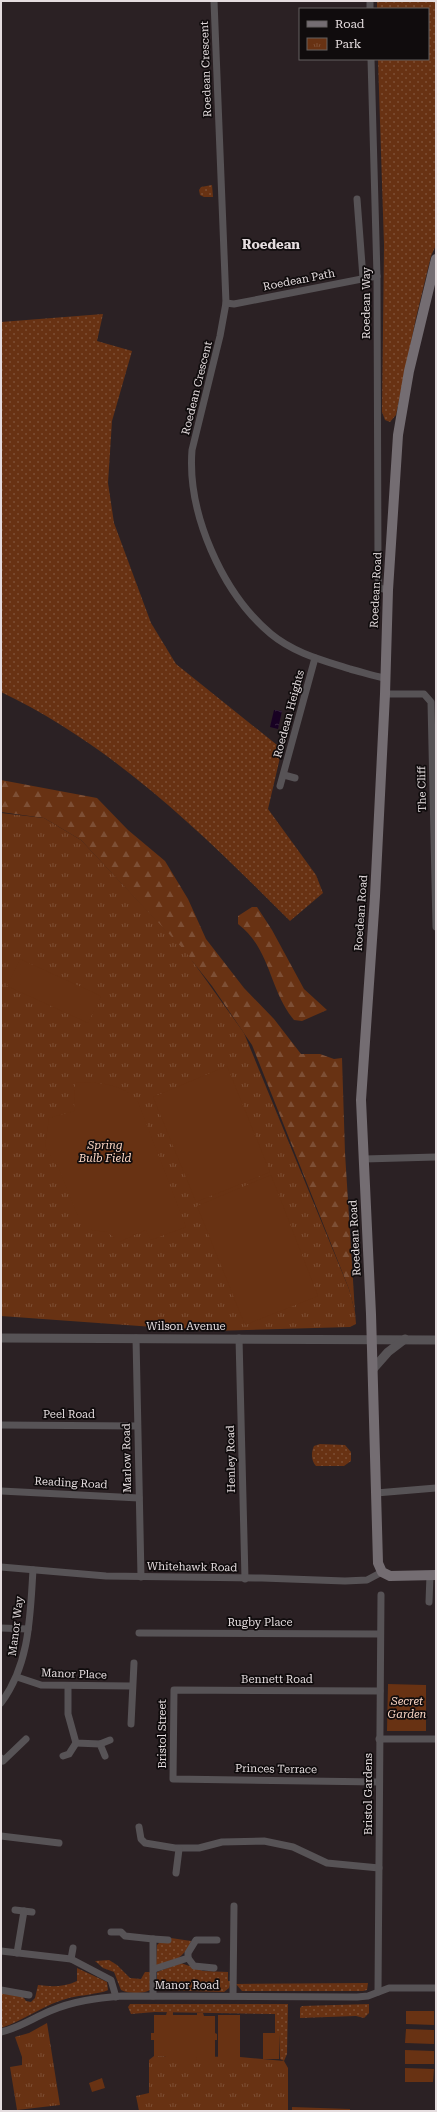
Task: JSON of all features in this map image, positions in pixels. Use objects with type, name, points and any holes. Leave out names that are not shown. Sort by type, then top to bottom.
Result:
[{"type":"main road","name":"Roedean Road","points":[[382,1572],[378,1557],[373,1369],[362,1092],[375,896],[385,694],[390,547],[398,435],[402,403],[436,259]]},
{"type":"main road","points":[[382,1572],[390,1576],[433,1575]]},
{"type":"street","name":"Roedean Crescent","points":[[214,1],[226,303],[219,343],[192,450],[191,469],[194,501],[212,551],[223,572],[243,605],[271,634],[297,651],[315,658],[385,678]]},
{"type":"street","name":"Roedean Way","points":[[371,60],[377,276],[379,588],[388,590]]},
{"type":"street","points":[[357,199],[363,278]]},
{"type":"street","name":"Roedean Path","points":[[226,303],[234,304],[377,276]]},
{"type":"street","points":[[378,546],[390,547]]},
{"type":"street","name":"Roedean Heights","points":[[280,786],[315,658]]},
{"type":"street","name":"The Cliff","points":[[385,694],[424,694],[431,702],[436,927]]},
{"type":"street","name":"Roedean Heights","points":[[284,775],[295,778]]},
{"type":"street","points":[[364,1159],[436,1157]]},
{"type":"street","name":"Wilson Avenue","points":[[1,1338],[371,1338],[436,1340]]},
{"type":"street","name":"Marlow Road","points":[[136,1338],[141,1577]]},
{"type":"street","name":"Henley Road","points":[[239,1338],[245,1579]]},
{"type":"street","points":[[373,1369],[383,1356],[405,1340]]},
{"type":"street","name":"Peel Road","points":[[1,1425],[137,1426]]},
{"type":"street","points":[[376,1493],[436,1488]]},
{"type":"street","name":"Reading Road","points":[[1,1491],[139,1498]]},
{"type":"street","name":"Whitehawk Road","points":[[1,1567],[106,1576],[361,1581],[367,1580],[382,1572]]},
{"type":"street","name":"Manor Way","points":[[1,1703],[17,1677],[24,1656],[33,1570]]},
{"type":"street","points":[[429,1602],[433,1575]]},
{"type":"street","name":"Bristol Gardens","points":[[378,1992],[381,1595]]},
{"type":"street","points":[[1,1628],[28,1629]]},
{"type":"street","name":"Rugby Place","points":[[139,1633],[380,1634]]},
{"type":"street","points":[[131,1724],[131,1686],[134,1680],[134,1663]]},
{"type":"street","name":"Manor Place","points":[[17,1677],[41,1685],[131,1686]]},
{"type":"street","points":[[64,1756],[69,1754],[76,1744],[68,1714],[68,1686]]},
{"type":"street","name":"Bennett Road","points":[[174,1690],[380,1691]]},
{"type":"street","name":"Bristol Street","points":[[173,1779],[174,1690]]},
{"type":"street","points":[[1,1758],[4,1761],[26,1739]]},
{"type":"street","points":[[379,1739],[436,1739]]},
{"type":"street","points":[[76,1744],[100,1744],[110,1740]]},
{"type":"street","points":[[100,1744],[105,1756]]},
{"type":"street","name":"Princes Terrace","points":[[173,1779],[380,1782]]},
{"type":"street","points":[[139,1827],[138,1840],[145,1843],[179,1849],[205,1847],[222,1842],[264,1842],[293,1848],[327,1863],[379,1868]]},
{"type":"street","points":[[1,1836],[59,1843]]},
{"type":"street","points":[[176,1873],[179,1849]]},
{"type":"street","points":[[233,1996],[234,1906]]},
{"type":"street","points":[[15,1910],[32,1912]]},
{"type":"street","points":[[17,1953],[24,1911]]},
{"type":"street","points":[[111,1932],[120,1932],[125,1936],[168,1940]]},
{"type":"street","points":[[153,1939],[154,1996]]},
{"type":"street","points":[[214,1968],[194,1966],[188,1958],[188,1953],[196,1940],[217,1940]]},
{"type":"street","points":[[71,1959],[74,1948]]},
{"type":"street","points":[[1,1950],[71,1959],[111,1980],[116,1997]]},
{"type":"street","points":[[154,1970],[188,1958]]},
{"type":"street","name":"Manor Road","points":[[1,2032],[16,2027],[62,2006],[90,1999],[154,1996],[357,1997],[389,1988],[436,1988]]},
{"type":"street","points":[[1,1990],[29,1995]]},
{"type":"green space","points":[[377,1],[436,1],[436,245],[431,256],[416,318],[396,415],[390,422],[385,420],[382,412],[384,245],[378,60],[429,60],[429,8],[377,8]]},
{"type":"green space","points":[[212,185],[213,197],[204,197],[200,195],[199,190],[201,187]]},
{"type":"green space","points":[[103,314],[97,341],[132,351],[112,421],[108,483],[114,523],[151,623],[176,664],[282,749],[268,809],[316,875],[323,893],[290,921],[224,856],[155,794],[119,765],[82,738],[1,692],[1,322]]},
{"type":"green space","points":[[1,780],[97,798],[128,830],[165,861],[188,899],[206,939],[244,988],[274,1019],[301,1054],[320,1054],[334,1059],[342,1058],[345,1153],[355,1312],[349,1289],[252,1045],[212,986],[185,952],[81,840],[44,818],[1,812]]},
{"type":"green space","points":[[1,813],[44,818],[81,840],[186,952],[244,1033],[349,1289],[355,1312],[356,1324],[350,1327],[209,1331],[1,1316]]},
{"type":"green space","points":[[252,907],[257,907],[272,930],[304,989],[327,1010],[302,1021],[294,1020],[279,996],[264,957],[257,945],[249,934],[238,924],[238,916]]},
{"type":"green space","points":[[20,959],[101,996],[88,1023],[7,986]]},
{"type":"green space","points":[[227,1066],[270,1172],[196,1202],[153,1097]]},
{"type":"green space","name":"Spring Bulb Field","points":[[75,1082],[101,1083],[117,1087],[132,1095],[138,1102],[186,1227],[151,1240],[146,1230],[119,1242],[107,1232],[92,1230],[77,1214],[59,1169],[45,1147],[49,1118],[74,1111]]},
{"type":"green space","points":[[271,1175],[318,1296],[245,1325],[197,1206]]},
{"type":"green space","points":[[320,1444],[345,1445],[351,1452],[351,1461],[344,1466],[316,1466],[312,1459],[312,1451],[314,1446]]},
{"type":"green space","name":"Secret Garden","points":[[388,1684],[426,1685],[426,1731],[387,1731]]},
{"type":"green space","points":[[171,1938],[191,1941],[186,1950],[177,1959],[167,1965],[156,1965],[157,1945],[160,1942],[170,1943]]},
{"type":"green space","points":[[109,1960],[117,1965],[130,1978],[141,1979],[145,1972],[152,1972],[150,1990],[136,1993],[121,1990],[114,1972],[103,1968],[95,1961]]},
{"type":"green space","points":[[181,1963],[203,1971],[228,1972],[228,1981],[231,1981],[229,1988],[224,1992],[157,1990],[157,1972]]},
{"type":"green space","points":[[77,1968],[107,1982],[108,1990],[60,2001],[1,2028],[1,1992],[23,1997],[26,2001],[31,2002],[35,1998],[38,1985],[58,1986],[77,1981]]},
{"type":"green space","points":[[368,1983],[367,1990],[363,1991],[242,1991],[236,1984]]},
{"type":"green space","points":[[130,2004],[288,2004],[287,2054],[284,2061],[280,2059],[279,2034],[275,2033],[275,2014],[155,2012],[131,2014],[128,2007]]},
{"type":"green space","points":[[369,2004],[369,2013],[364,2018],[356,2016],[300,2018],[300,2008],[302,2006]]},
{"type":"green space","points":[[406,2011],[434,2011],[434,2025],[406,2024]]},
{"type":"green space","points":[[167,2012],[173,2012],[173,2015],[197,2015],[197,2013],[203,2013],[204,2016],[215,2016],[215,2033],[217,2034],[217,2040],[215,2040],[215,2057],[203,2057],[203,2060],[197,2060],[196,2057],[172,2057],[172,2059],[166,2059],[166,2056],[154,2056],[154,2040],[151,2040],[151,2033],[154,2033],[154,2015],[166,2015]]},
{"type":"green space","points":[[218,2015],[240,2015],[240,2057],[218,2057]]},
{"type":"green space","points":[[47,2023],[60,2105],[17,2110],[10,2067],[22,2065],[22,2057],[15,2037],[29,2033]]},
{"type":"green space","points":[[406,2029],[434,2030],[434,2044],[405,2043]]},
{"type":"green space","points":[[263,2033],[279,2033],[279,2059],[263,2059]]},
{"type":"green space","points":[[405,2050],[434,2051],[434,2064],[405,2064]]},
{"type":"green space","points":[[154,2056],[240,2057],[284,2061],[288,2068],[288,2111],[139,2111],[136,2096],[149,2093],[149,2060]]},
{"type":"green space","points":[[405,2068],[434,2069],[433,2082],[405,2082]]},
{"type":"green space","points":[[102,2078],[105,2088],[92,2092],[89,2083]]},
{"type":"green space","points":[[292,2107],[350,2109],[350,2111],[292,2111]]},
{"type":"water","points":[[274,710],[282,711],[278,729],[270,727]]},
{"type":"district","name":"Roedean","points":[[271,244]]}]
